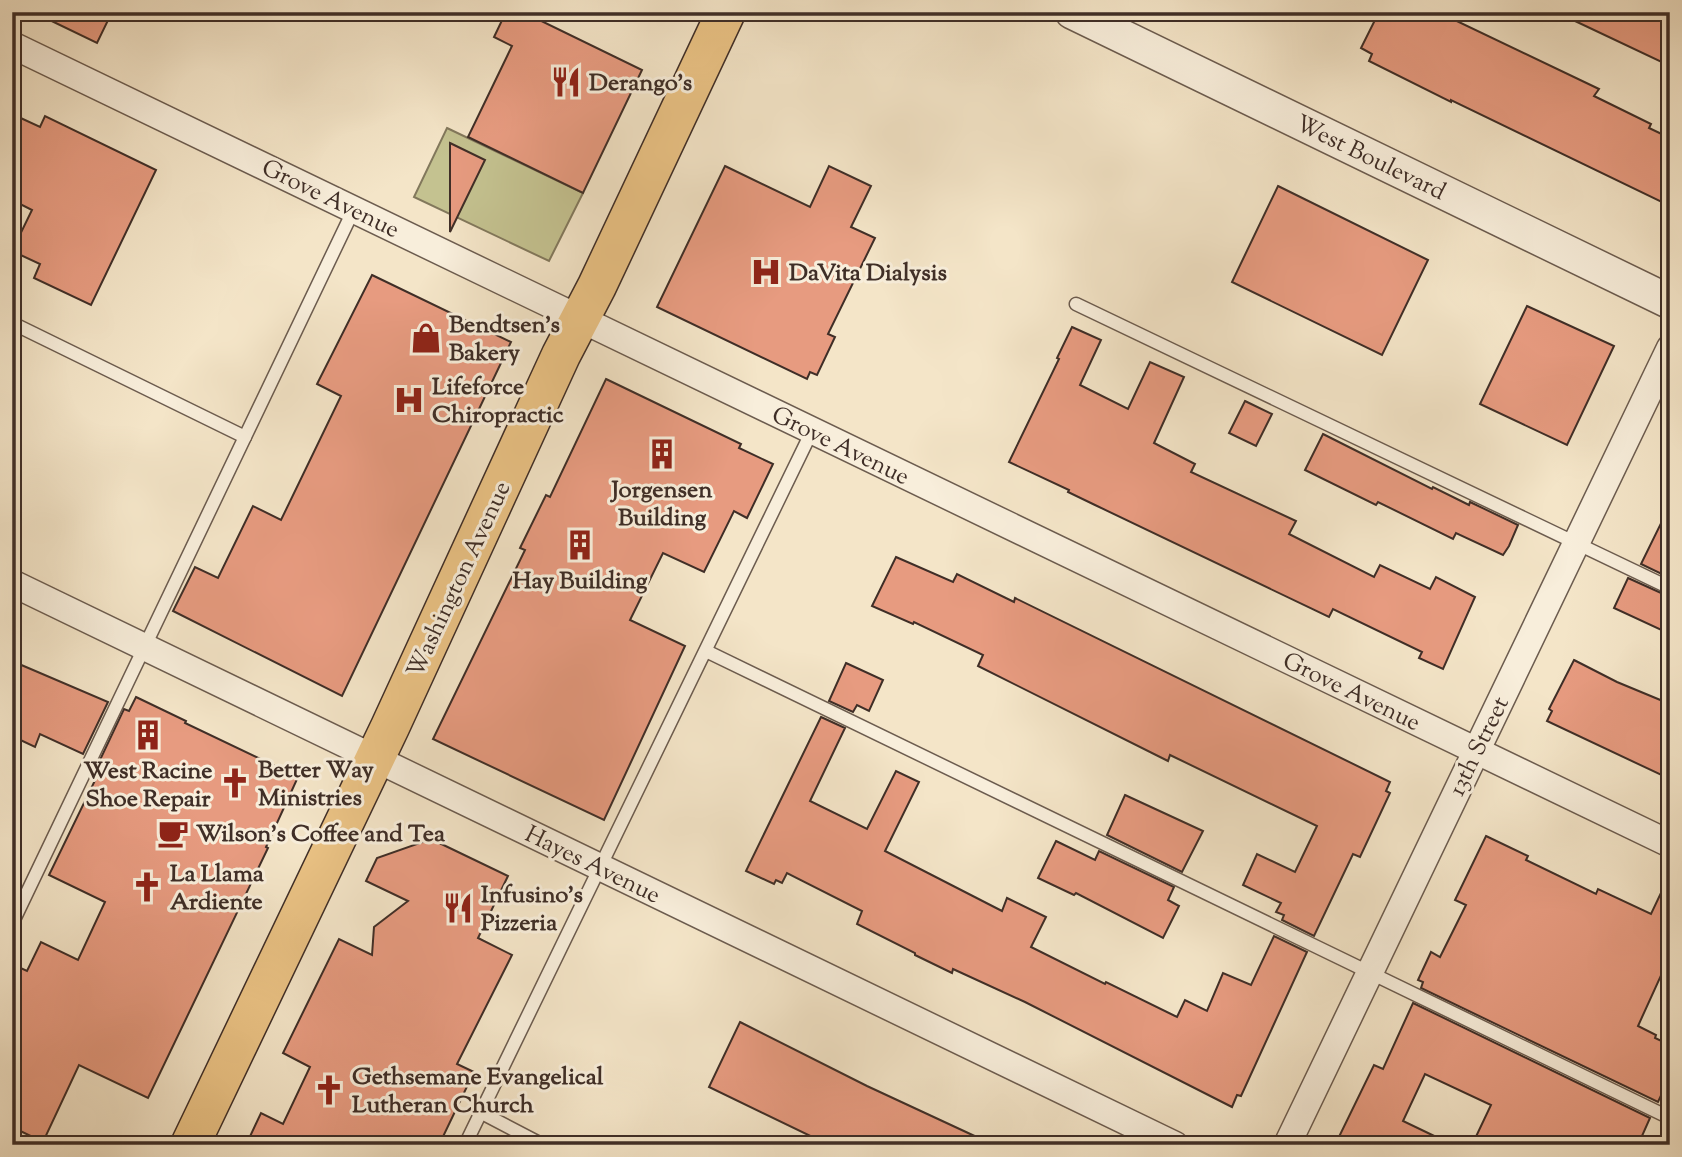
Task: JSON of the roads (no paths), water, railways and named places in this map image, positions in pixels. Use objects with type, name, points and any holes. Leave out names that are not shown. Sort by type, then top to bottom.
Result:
[{"type":"main road","name":"Washington Avenue","points":[[190,1145],[726,12]]},
{"type":"street","name":"West Boulevard","points":[[1072,12],[1670,302]]},
{"type":"street","name":"Grove Avenue","points":[[12,45],[1670,844]]},
{"type":"street","name":"13th Street","points":[[1287,1145],[1670,348]]},
{"type":"street","name":"Hayes Avenue","points":[[12,583],[1175,1145]]},
{"type":"lane","points":[[12,923],[18,897],[145,647],[354,209]]},
{"type":"lane","points":[[1076,304],[1670,588]]},
{"type":"lane","points":[[12,323],[245,437]]},
{"type":"lane","points":[[465,1145],[812,431]]},
{"type":"lane","points":[[706,651],[1670,1118]]},
{"type":"lane","points":[[480,1112],[543,1145]]},
{"type":"place","name":"Derango's","points":[[566,82]]},
{"type":"place","name":"DaVita Dialysis","points":[[766,272]]},
{"type":"place","name":"Bendtsen's Bakery","points":[[426,338]]},
{"type":"place","name":"Lifeforce Chiropractic","points":[[409,400]]},
{"type":"place","name":"Jorgensen Building","points":[[662,454]]},
{"type":"place","name":"Hay Building","points":[[580,545]]},
{"type":"place","name":"West Racine Shoe Repair","points":[[148,735]]},
{"type":"place","name":"Better Way Ministries","points":[[235,783]]},
{"type":"place","name":"Wilson's Coffee and Tea","points":[[173,833]]},
{"type":"place","name":"La Llama Ardiente","points":[[147,887]]},
{"type":"place","name":"Infusino's Pizzeria","points":[[458,908]]},
{"type":"place","name":"Gethsemane Evangelical Lutheran Church","points":[[329,1090]]}]
